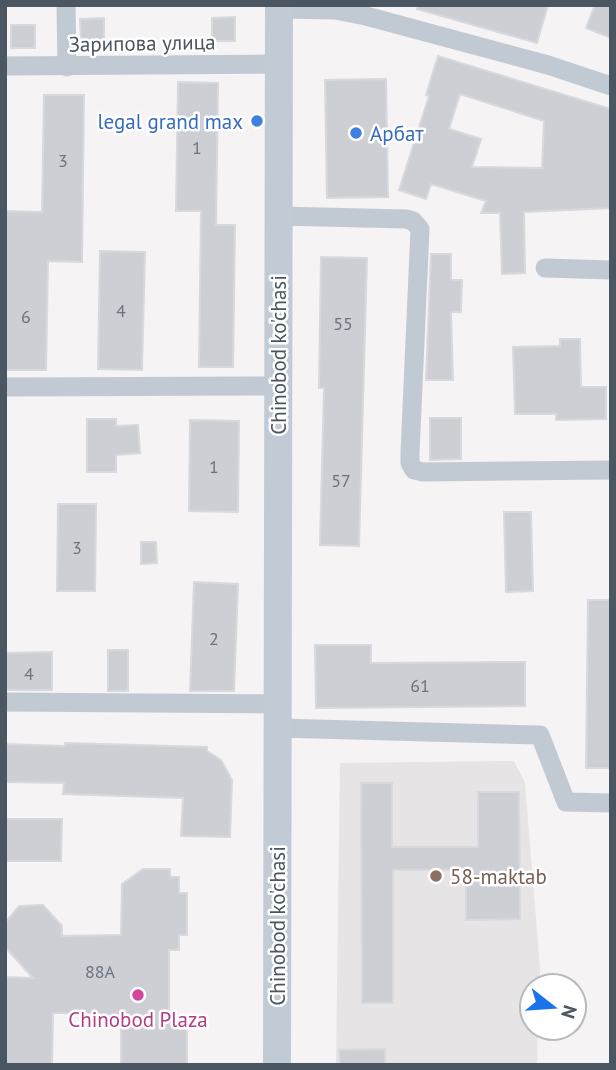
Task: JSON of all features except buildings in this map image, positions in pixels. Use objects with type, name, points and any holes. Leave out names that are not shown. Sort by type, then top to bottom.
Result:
[{"type":"main road","name":"Chinobod ko'chasi","points":[[276,1065],[279,7]]},
{"type":"street","points":[[66,5],[66,67]]},
{"type":"street","points":[[279,7],[335,10],[366,16],[548,65],[611,86]]},
{"type":"street","name":"Зарипова улица","points":[[5,66],[279,64]]},
{"type":"street","points":[[279,216],[406,219],[413,221],[420,229],[410,453],[410,464],[414,470],[611,470]]},
{"type":"street","points":[[545,268],[611,270]]},
{"type":"street","points":[[5,387],[278,386]]},
{"type":"street","points":[[5,702],[277,716],[540,735],[566,802],[611,803]]},
{"type":"shaded area","name":"58-maktab","points":[[514,761],[525,783],[540,968],[540,972],[518,972],[518,1042],[538,1042],[537,1065],[336,1065],[340,763]]},
{"type":"place","name":"legal grand max","points":[[257,121]]},
{"type":"place","name":"Арбат","points":[[356,133]]},
{"type":"place","name":"58-maktab","points":[[436,876]]},
{"type":"place","name":"Chinobod Plaza","points":[[138,995]]}]
